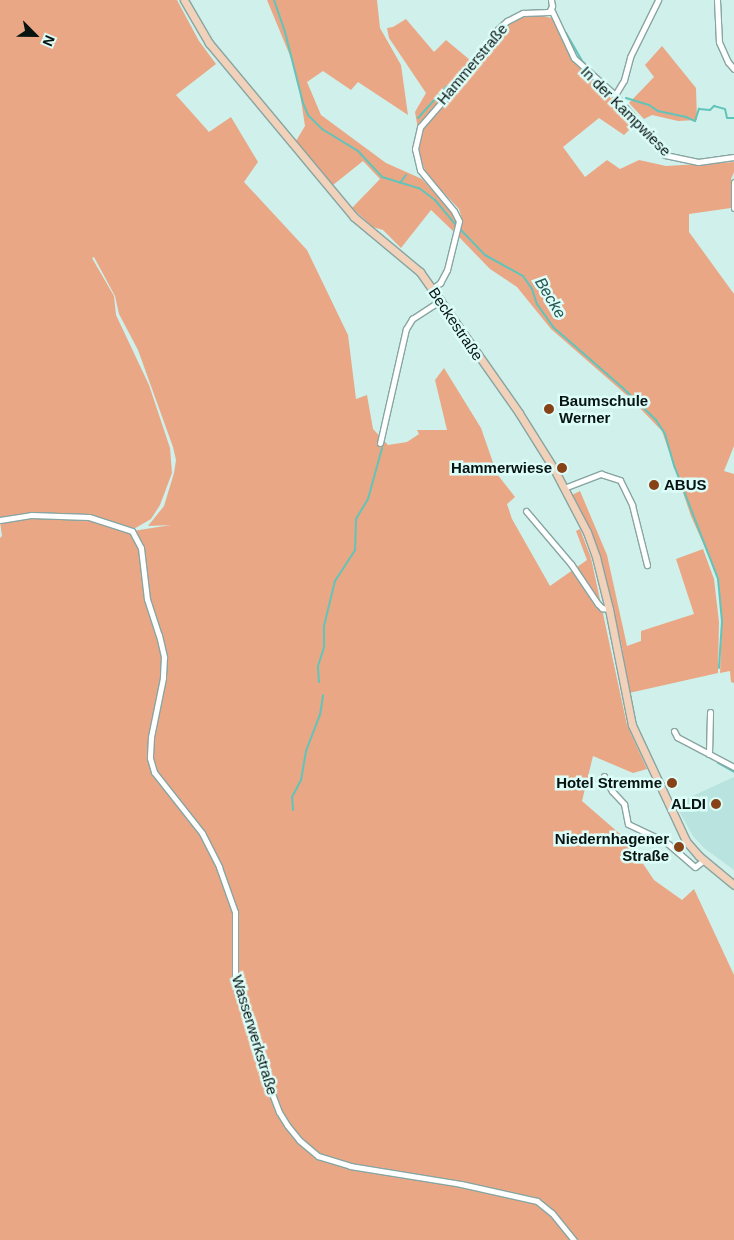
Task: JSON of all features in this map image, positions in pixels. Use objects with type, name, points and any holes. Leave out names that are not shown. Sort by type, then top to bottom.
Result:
[{"type":"main road","name":"Beckestraße","points":[[184,0],[209,44],[354,217],[420,272],[433,288],[479,358],[519,413],[564,488],[587,532],[596,557],[609,609],[632,725],[686,841],[704,860],[734,885]]},
{"type":"street","points":[[551,0],[551,9]]},
{"type":"street","points":[[614,96],[624,80],[634,48],[658,0]]},
{"type":"street","points":[[717,0],[718,42],[728,62],[734,69]]},
{"type":"street","name":"In der Kampwiese","points":[[551,9],[574,58],[614,96],[666,155],[698,162],[734,157]]},
{"type":"street","name":"Hammerstraße","points":[[433,288],[440,283],[447,270],[459,223],[454,211],[420,170],[415,149],[420,127],[468,72],[498,29],[507,21],[523,14],[548,12],[551,9]]},
{"type":"street","points":[[734,182],[734,208]]},
{"type":"street","points":[[380,443],[406,329],[412,319],[442,300]]},
{"type":"street","points":[[564,488],[601,474],[620,480],[632,505],[647,565]]},
{"type":"street","points":[[526,511],[572,564],[598,604],[602,608],[609,609]]},
{"type":"street","name":"Wasserwerkstraße","points":[[0,520],[31,516],[89,517],[132,531],[141,548],[146,599],[164,657],[163,678],[151,737],[150,758],[154,772],[202,833],[219,867],[236,912],[235,977],[260,1062],[279,1112],[287,1125],[299,1140],[318,1156],[350,1166],[461,1184],[537,1201],[552,1213],[574,1240]]},
{"type":"street","points":[[709,754],[710,712]]},
{"type":"street","points":[[674,731],[677,737],[734,767]]},
{"type":"street","points":[[604,776],[612,791],[624,804],[628,824],[666,842],[695,867],[704,860]]},
{"type":"shaded area","points":[[0,0],[177,0],[199,41],[216,64],[176,95],[209,132],[231,117],[258,162],[244,182],[307,250],[348,335],[356,399],[367,395],[373,429],[388,445],[407,442],[419,434],[417,430],[447,430],[435,380],[444,368],[481,428],[497,474],[515,497],[507,504],[512,519],[550,586],[587,560],[576,531],[580,529],[591,558],[627,725],[647,769],[633,773],[593,756],[582,801],[627,840],[654,880],[682,900],[694,889],[734,975],[734,1240],[0,1240],[0,538],[2,536],[0,522],[31,518],[88,519],[131,533],[139,549],[147,603],[143,548],[133,531],[171,525],[148,526],[164,506],[176,460],[138,350],[119,314],[115,296],[94,257],[92,258],[114,296],[116,315],[149,385],[170,448],[172,473],[160,505],[151,519],[132,530],[89,515],[31,514],[0,519]]},
{"type":"shaded area","points":[[267,0],[377,0],[380,28],[401,65],[408,115],[358,82],[351,90],[323,71],[307,82],[321,115],[386,163],[422,179],[451,211],[457,221],[453,231],[431,210],[401,248],[383,230],[373,227],[352,208],[380,179],[363,161],[333,185],[296,141],[305,126],[299,87],[291,58]]},
{"type":"shaded area","points":[[532,14],[552,18],[575,58],[638,121],[624,135],[599,118],[563,147],[585,177],[607,160],[620,169],[639,160],[666,166],[734,162],[734,172],[731,179],[731,208],[689,214],[689,232],[734,294],[734,446],[724,471],[734,474],[734,683],[731,682],[730,671],[720,673],[722,621],[718,577],[691,516],[662,431],[630,398],[551,329],[517,287],[490,269],[459,237],[463,222],[459,209],[427,175],[419,156],[420,140],[415,112],[426,93],[389,38],[387,28],[393,27],[406,19],[434,52],[446,40],[476,65],[501,30],[517,19]]},
{"type":"shaded area","points":[[662,46],[696,88],[697,120],[678,121],[652,115],[644,119],[629,103],[654,77],[645,65]]},
{"type":"shaded area","points":[[580,491],[607,555],[627,646],[641,641],[641,631],[694,614],[676,559],[703,549],[714,579],[719,622],[718,673],[629,693],[622,647],[599,555],[572,495]]},
{"type":"shaded area","points":[[734,777],[734,870],[704,848],[693,836],[675,804]]},
{"type":"waterway","name":"Becke","points":[[274,0],[308,115],[322,129],[358,151],[382,177],[419,188],[435,200],[456,225]]},
{"type":"waterway","points":[[566,33],[582,61],[602,80]]},
{"type":"waterway","points":[[418,118],[447,86]]},
{"type":"waterway","points":[[626,98],[649,105],[658,111],[686,117],[695,121],[699,109],[710,110],[714,106],[725,109],[727,118],[734,118]]},
{"type":"waterway","points":[[400,183],[406,175]]},
{"type":"waterway","name":"Becke","points":[[459,228],[485,255],[523,276],[532,289],[537,304],[553,327],[624,389],[656,420],[665,434],[675,468],[718,579],[722,621],[719,668]]},
{"type":"waterway","points":[[319,682],[318,666],[324,647],[324,626],[335,581],[355,550],[356,519],[368,499],[382,448]]},
{"type":"waterway","points":[[293,810],[292,797],[301,780],[306,751],[320,715],[323,695]]},
{"type":"waterway","name":"Becke","points":[[718,763],[734,772]]},
{"type":"place","name":"Baumschule Werner","points":[[549,409]]},
{"type":"place","name":"Hammerwiese","points":[[562,468]]},
{"type":"place","name":"ABUS","points":[[654,485]]},
{"type":"place","name":"Hotel Stremme","points":[[672,783]]},
{"type":"place","name":"ALDI","points":[[716,804]]},
{"type":"place","name":"Niedernhagener Straße","points":[[679,847]]}]
